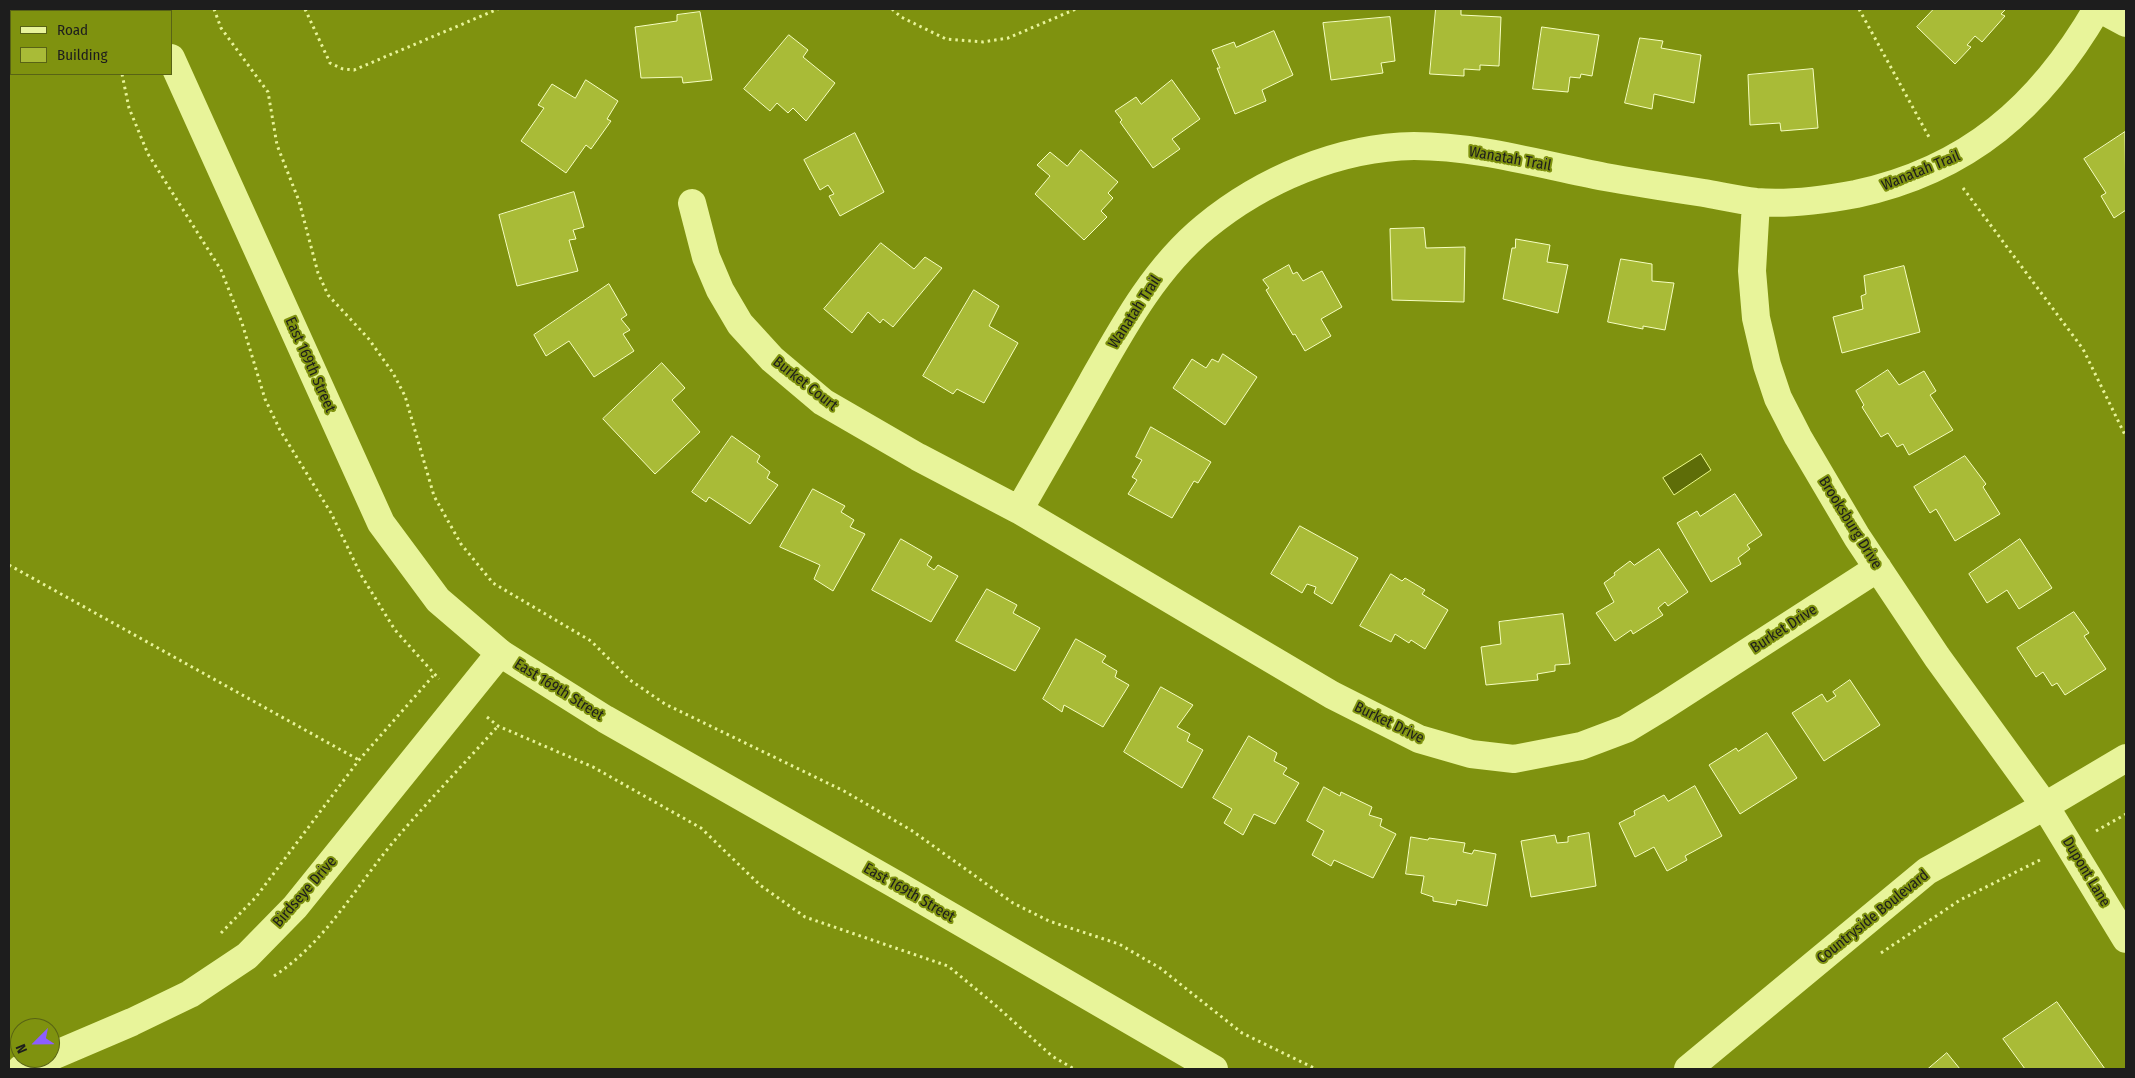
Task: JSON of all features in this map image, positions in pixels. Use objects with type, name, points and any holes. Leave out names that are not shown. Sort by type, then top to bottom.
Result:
[{"type":"street","name":"Wanatah Trail","points":[[1019,510],[1123,328],[1161,272],[1211,222],[1241,201],[1296,172],[1373,150],[1414,146],[1482,152],[1605,177],[1756,202],[1792,203],[1840,197],[1881,188],[1920,175],[1967,152],[2000,128],[2039,91],[2098,9]]},
{"type":"street","points":[[2098,9],[2126,22]]},
{"type":"street","name":"East 169th Street","points":[[172,60],[381,522],[438,600],[500,653],[605,719],[1214,1069]]},
{"type":"street","name":"Brooksburg Drive","points":[[1756,202],[1752,271],[1756,318],[1767,365],[1778,398],[1803,446],[1857,537],[1937,657],[2045,806]]},
{"type":"street","name":"Burket Court","points":[[692,203],[706,257],[720,290],[740,324],[772,359],[823,402],[918,457],[1019,510]]},
{"type":"street","name":"Burket Drive","points":[[1019,510],[1332,695],[1420,739],[1470,754],[1514,759],[1581,746],[1626,729],[1878,568]]},
{"type":"street","name":"Birdseye Drive","points":[[60,1052],[132,1022],[190,994],[247,956],[295,908],[500,653]]},
{"type":"street","name":"Countryside Boulevard","points":[[1688,1069],[1927,871],[2045,806],[2126,758]]},
{"type":"street","name":"Dupont Lane","points":[[2045,806],[2126,939]]},
{"type":"path","points":[[214,9],[222,28],[268,92],[277,144],[299,201],[318,273],[328,295],[368,338],[393,374],[405,396],[434,496],[461,544],[493,583],[591,641],[630,680],[666,704],[844,791],[911,830],[1013,903],[1049,921],[1119,944],[1160,968],[1242,1033],[1316,1069]]},
{"type":"path","points":[[305,9],[330,63],[343,69],[354,70],[498,9]]},
{"type":"path","points":[[892,9],[901,17],[946,38],[983,42],[1008,38],[1076,9]]},
{"type":"path","points":[[1859,9],[1945,163],[2083,350],[2126,437]]},
{"type":"path","points":[[9,565],[358,760]]},
{"type":"path","points":[[218,936],[256,897],[358,760],[433,676]]},
{"type":"path","points":[[1876,956],[1960,900],[2070,846],[2126,814]]},
{"type":"shaded area","points":[[1701,454],[1711,470],[1674,495],[1663,478]]},
{"type":"building","points":[[1436,9],[1461,9],[1461,15],[1501,17],[1499,66],[1480,65],[1480,70],[1464,69],[1464,76],[1430,74]]},
{"type":"building","points":[[1934,9],[2006,9],[2001,14],[2005,16],[1982,42],[1975,36],[1967,45],[1971,47],[1955,64],[1917,27]]},
{"type":"building","points":[[700,12],[712,80],[683,83],[682,77],[641,78],[635,27],[677,21],[677,15]]},
{"type":"building","points":[[1390,17],[1395,61],[1381,63],[1383,73],[1331,80],[1323,23]]},
{"type":"building","points":[[1542,27],[1599,35],[1592,76],[1581,74],[1580,78],[1570,77],[1568,92],[1533,89]]},
{"type":"building","points":[[1274,31],[1293,75],[1262,90],[1266,101],[1235,114],[1212,50],[1234,42],[1236,47]]},
{"type":"building","points":[[789,35],[808,50],[803,57],[835,83],[806,121],[793,108],[788,113],[777,103],[770,111],[744,89]]},
{"type":"building","points":[[1640,38],[1663,41],[1661,48],[1701,55],[1694,103],[1654,94],[1652,109],[1625,103]]},
{"type":"building","points":[[1813,69],[1818,128],[1781,131],[1780,123],[1750,125],[1748,75]]},
{"type":"building","points":[[586,80],[618,101],[607,119],[611,121],[591,149],[586,145],[566,173],[521,141],[544,108],[538,105],[552,84],[575,98]]},
{"type":"building","points":[[1172,80],[1200,119],[1172,139],[1180,149],[1153,168],[1120,122],[1122,120],[1115,111],[1136,97],[1141,104]]},
{"type":"building","points":[[2125,132],[2126,210],[2114,218],[2101,196],[2106,193],[2084,159]]},
{"type":"building","points":[[855,133],[884,192],[840,216],[829,196],[834,194],[828,185],[820,190],[804,160]]},
{"type":"building","points":[[1081,150],[1118,182],[1108,193],[1113,198],[1101,211],[1107,217],[1084,240],[1035,194],[1050,176],[1037,165],[1050,152],[1067,166]]},
{"type":"building","points":[[574,192],[584,227],[573,230],[576,239],[569,240],[578,271],[517,286],[499,215]]},
{"type":"building","points":[[1424,228],[1426,248],[1465,247],[1464,302],[1392,300],[1390,229]]},
{"type":"building","points":[[1516,239],[1550,245],[1547,262],[1568,265],[1558,313],[1503,299],[1512,248],[1515,248]]},
{"type":"building","points":[[881,243],[914,269],[925,257],[942,268],[893,327],[883,319],[880,323],[868,312],[852,333],[824,309]]},
{"type":"building","points":[[1621,259],[1652,264],[1652,281],[1674,283],[1665,330],[1643,326],[1643,329],[1608,322]]},
{"type":"building","points":[[1289,265],[1293,274],[1297,272],[1303,281],[1322,271],[1342,307],[1321,319],[1331,336],[1305,351],[1266,290],[1269,288],[1263,280]]},
{"type":"building","points":[[1904,266],[1920,332],[1842,353],[1833,317],[1863,309],[1861,296],[1866,294],[1864,276]]},
{"type":"building","points":[[609,284],[627,315],[621,319],[630,330],[623,334],[634,351],[594,377],[569,341],[546,356],[534,335]]},
{"type":"building","points":[[974,290],[999,306],[989,326],[1018,343],[984,403],[957,389],[953,394],[923,376]]},
{"type":"building","points":[[1223,354],[1257,377],[1225,425],[1173,388],[1192,359],[1206,368],[1212,359],[1218,362]]},
{"type":"building","points":[[662,363],[685,388],[672,400],[700,432],[655,474],[603,419]]},
{"type":"building","points":[[1888,370],[1899,385],[1924,371],[1936,391],[1930,395],[1953,430],[1909,455],[1903,444],[1897,447],[1888,433],[1881,437],[1862,407],[1864,405],[1856,391]]},
{"type":"building","points":[[1151,427],[1211,462],[1198,483],[1194,481],[1172,518],[1128,494],[1137,480],[1132,477],[1142,460],[1136,457]]},
{"type":"building","points":[[732,436],[760,456],[757,462],[770,472],[767,478],[778,485],[750,524],[709,497],[706,502],[692,492]]},
{"type":"building","points":[[1965,456],[1986,484],[1983,487],[2000,514],[1955,541],[1936,509],[1930,513],[1914,487]]},
{"type":"building","points":[[813,489],[845,506],[841,512],[854,520],[850,527],[865,534],[833,591],[814,579],[820,565],[780,547]]},
{"type":"building","points":[[1735,494],[1762,535],[1747,545],[1750,549],[1738,558],[1741,564],[1711,582],[1677,523],[1697,511],[1700,516]]},
{"type":"building","points":[[1300,526],[1358,558],[1332,604],[1314,593],[1316,587],[1307,584],[1302,593],[1271,574]]},
{"type":"building","points":[[901,539],[932,557],[927,565],[934,570],[938,565],[958,576],[931,622],[872,590]]},
{"type":"building","points":[[2020,539],[2052,588],[2019,609],[2007,590],[1987,603],[1969,574]]},
{"type":"building","points":[[1659,549],[1688,592],[1668,606],[1665,602],[1658,608],[1663,615],[1633,634],[1631,630],[1615,641],[1596,613],[1614,602],[1604,583],[1630,561],[1634,565]]},
{"type":"building","points":[[1391,574],[1402,581],[1405,578],[1425,590],[1422,594],[1448,610],[1425,649],[1411,640],[1409,643],[1395,634],[1391,642],[1360,626]]},
{"type":"building","points":[[987,589],[1017,605],[1013,613],[1040,628],[1015,671],[956,641]]},
{"type":"building","points":[[2074,612],[2089,633],[2084,636],[2106,669],[2065,695],[2057,683],[2052,686],[2043,672],[2036,677],[2017,648]]},
{"type":"building","points":[[1563,614],[1570,664],[1555,665],[1555,671],[1537,674],[1538,680],[1486,685],[1481,647],[1501,644],[1499,622]]},
{"type":"building","points":[[1076,639],[1106,656],[1102,662],[1117,671],[1115,677],[1129,685],[1103,727],[1064,705],[1062,712],[1043,699]]},
{"type":"building","points":[[1850,680],[1880,725],[1824,761],[1792,713],[1822,694],[1827,702],[1836,696],[1833,692]]},
{"type":"building","points":[[1161,687],[1193,705],[1177,727],[1190,734],[1187,741],[1203,750],[1182,788],[1124,752]]},
{"type":"building","points":[[1767,733],[1797,778],[1740,814],[1709,765],[1736,748],[1738,751]]},
{"type":"building","points":[[1249,736],[1277,753],[1274,761],[1287,768],[1283,774],[1299,783],[1275,824],[1254,814],[1243,835],[1224,823],[1232,809],[1213,798]]},
{"type":"building","points":[[1695,786],[1722,836],[1685,856],[1687,860],[1667,871],[1654,847],[1635,857],[1619,823],[1635,815],[1634,811],[1664,795],[1668,801]]},
{"type":"building","points":[[1324,787],[1340,796],[1341,792],[1372,807],[1369,815],[1382,819],[1380,826],[1396,834],[1373,878],[1334,860],[1331,866],[1312,855],[1324,831],[1307,821]]},
{"type":"building","points":[[1589,833],[1596,886],[1531,897],[1521,841],[1555,835],[1557,843],[1568,842],[1568,837]]},
{"type":"building","points":[[1411,837],[1465,843],[1463,852],[1472,854],[1474,850],[1496,854],[1487,906],[1457,900],[1456,905],[1433,901],[1433,897],[1421,893],[1424,876],[1406,874]]},
{"type":"building","points":[[2057,1002],[2105,1069],[2025,1069],[2003,1039]]},
{"type":"building","points":[[1947,1053],[1960,1069],[1928,1069]]}]
